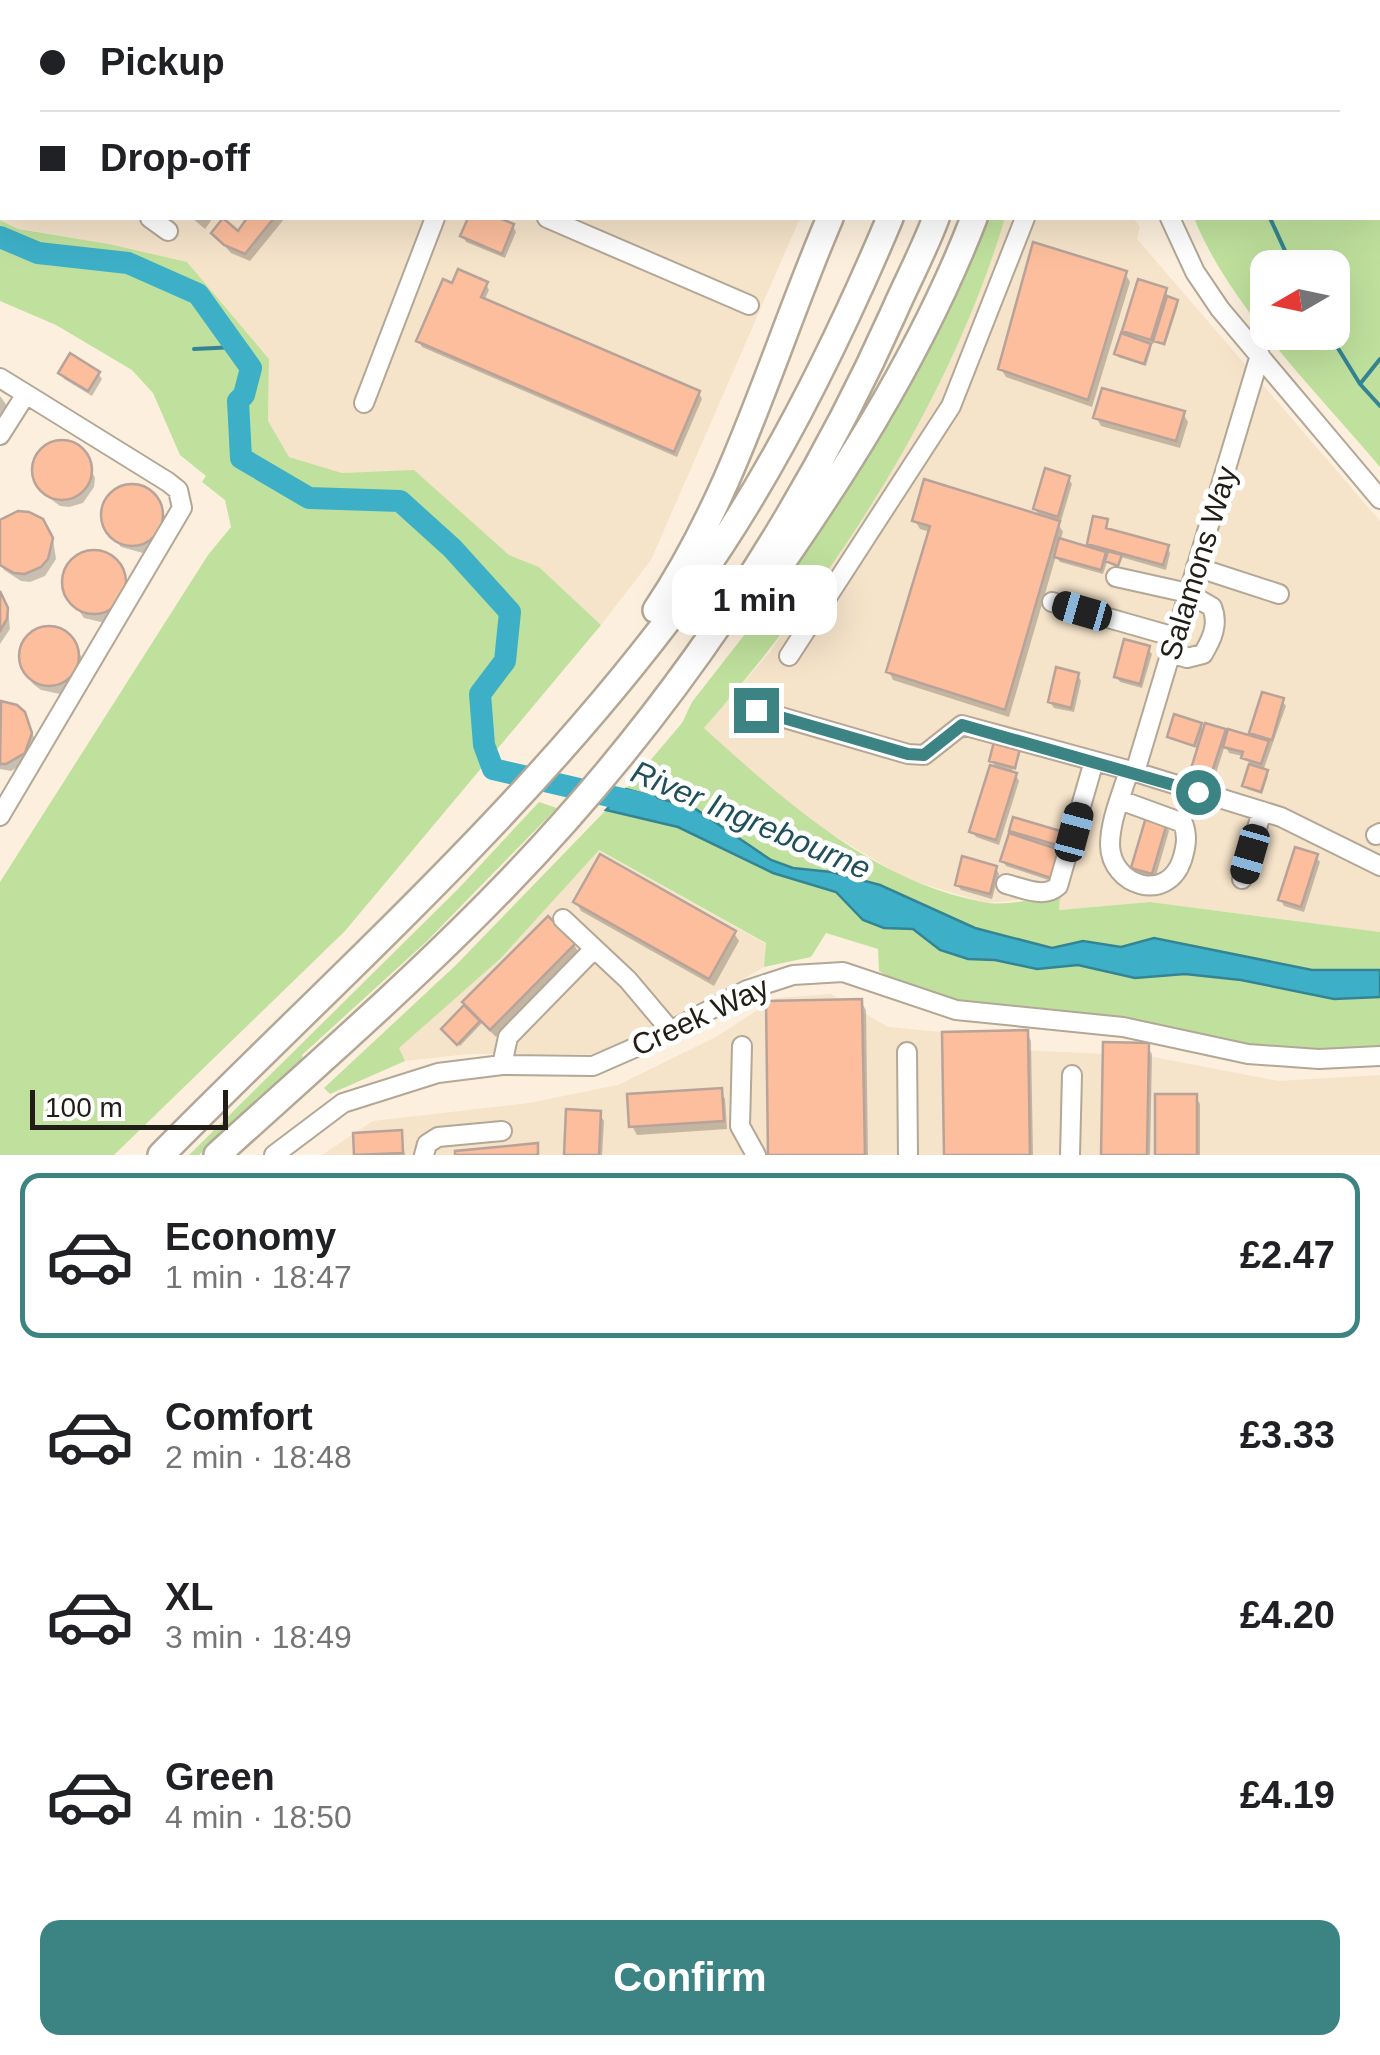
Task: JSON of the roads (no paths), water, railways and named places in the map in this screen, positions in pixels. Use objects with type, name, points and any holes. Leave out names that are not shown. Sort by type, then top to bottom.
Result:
[{"type":"highway","points":[[603,701],[617,665],[666,595],[714,502],[782,345],[829,220]]},
{"type":"highway","points":[[161,1155],[511,807],[603,701],[694,584],[773,458],[832,344],[889,220]]},
{"type":"highway","points":[[629,746],[671,716],[790,552],[924,330],[973,220]]},
{"type":"highway","points":[[217,1155],[447,944],[562,824],[629,746],[729,611],[815,472],[875,354],[934,221]]},
{"type":"street","points":[[153,220],[168,231]]},
{"type":"street","points":[[364,403],[434,220]]},
{"type":"street","points":[[552,220],[749,305]]},
{"type":"street","points":[[790,656],[952,406],[1023,220]]},
{"type":"street","points":[[1171,220],[1196,272],[1220,309],[1380,499]]},
{"type":"street","name":"Salamons Way","points":[[1120,800],[1173,646],[1260,355]]},
{"type":"street","points":[[0,378],[168,482],[178,490],[182,508],[0,816]]},
{"type":"street","points":[[0,436],[26,394]]},
{"type":"street","points":[[1196,567],[1279,594]]},
{"type":"street","points":[[1052,602],[1173,646],[1187,658],[1202,654],[1213,634],[1212,607],[1188,593],[1116,577]]},
{"type":"street","points":[[756,710],[908,754],[924,755],[962,725],[1132,771],[1281,818],[1380,866]]},
{"type":"street","points":[[1006,884],[1042,893],[1058,886],[1094,760]]},
{"type":"street","points":[[1120,800],[1184,823],[1186,849],[1176,876],[1165,884],[1136,883],[1118,870],[1110,848],[1120,800]]},
{"type":"street","points":[[1242,879],[1262,812]]},
{"type":"street","points":[[563,919],[652,1005],[671,1031]]},
{"type":"street","points":[[502,1066],[508,1037],[594,949]]},
{"type":"street","name":"Creek Way","points":[[274,1155],[344,1103],[438,1072],[502,1066],[593,1066],[748,990],[793,975],[843,972],[956,1010],[1123,1027],[1248,1054],[1320,1060],[1380,1056]]},
{"type":"street","points":[[742,1046],[740,1126],[756,1155]]},
{"type":"street","points":[[908,1052],[908,1155]]},
{"type":"street","points":[[1070,1155],[1072,1075]]},
{"type":"street","points":[[424,1155],[427,1144],[438,1137],[502,1131]]},
{"type":"water","points":[[626,789],[694,808],[771,860],[880,885],[975,928],[1052,948],[1083,941],[1121,947],[1154,938],[1312,970],[1380,970],[1380,997],[1334,999],[1241,980],[1185,974],[1135,978],[1078,965],[1037,969],[968,959],[940,950],[913,929],[884,928],[863,920],[836,892],[773,873],[678,827],[606,810]]},
{"type":"waterway","points":[[1271,220],[1285,250]]},
{"type":"waterway","name":"River Ingrebourne","points":[[0,237],[38,253],[128,263],[198,294],[251,368],[244,395],[238,401],[241,458],[309,498],[400,501],[452,548],[510,612],[505,661],[480,694],[484,745],[493,769],[648,805]]},
{"type":"waterway","points":[[194,349],[236,347]]},
{"type":"waterway","points":[[1339,350],[1360,384],[1380,406]]},
{"type":"waterway","points":[[1360,384],[1380,359]]}]
